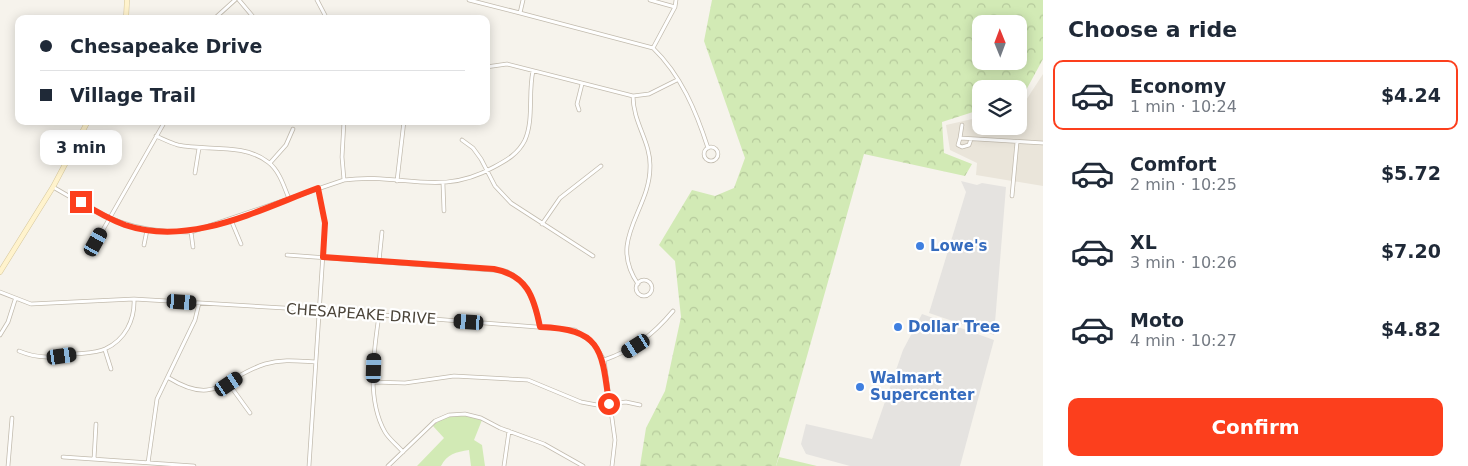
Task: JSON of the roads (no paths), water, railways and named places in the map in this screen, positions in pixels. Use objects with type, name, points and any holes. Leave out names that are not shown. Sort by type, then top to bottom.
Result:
[{"type":"main road","points":[[126,15],[127,0]]},
{"type":"main road","points":[[0,272],[53,187],[86,125]]},
{"type":"street","points":[[219,15],[237,0],[251,15]]},
{"type":"street","points":[[317,0],[325,15]]},
{"type":"street","points":[[469,0],[652,48],[672,70],[699,118],[708,148]]},
{"type":"street","points":[[520,13],[523,0]]},
{"type":"street","points":[[650,0],[675,7]]},
{"type":"street","points":[[652,48],[675,7],[676,0]]},
{"type":"street","points":[[490,66],[507,64],[633,96],[649,94],[677,80]]},
{"type":"street","points":[[53,187],[127,226],[166,232],[191,232],[231,220],[344,180],[363,177],[443,184],[476,177],[511,158],[526,138],[529,122],[530,84],[533,72]]},
{"type":"street","points":[[579,110],[577,104],[582,84]]},
{"type":"street","points":[[633,96],[635,118],[649,153],[650,166],[649,180],[626,240],[626,260],[638,284],[639,293],[646,295],[650,292],[652,286],[649,282],[644,280],[638,284]]},
{"type":"street","points":[[96,242],[163,125]]},
{"type":"street","points":[[344,125],[342,157],[344,180]]},
{"type":"street","points":[[397,181],[404,125]]},
{"type":"street","points":[[962,125],[958,145],[962,147],[970,145],[971,139]]},
{"type":"street","points":[[270,163],[286,145],[293,129]]},
{"type":"street","points":[[156,136],[177,145],[244,152],[270,163],[280,177],[289,199]]},
{"type":"street","points":[[960,138],[1043,143]]},
{"type":"street","points":[[462,140],[473,148],[495,186],[510,204],[593,256]]},
{"type":"street","points":[[1012,196],[1017,142]]},
{"type":"street","points":[[194,173],[199,148]]},
{"type":"street","points":[[708,148],[717,149],[718,154],[715,160],[711,161],[705,158],[704,151],[708,148]]},
{"type":"street","points":[[542,224],[560,198],[601,166]]},
{"type":"street","points":[[443,184],[444,211]]},
{"type":"street","points":[[309,466],[325,223],[318,188]]},
{"type":"street","points":[[231,220],[241,244]]},
{"type":"street","points":[[144,245],[147,230]]},
{"type":"street","points":[[191,232],[193,247]]},
{"type":"street","points":[[380,260],[382,232]]},
{"type":"street","points":[[287,255],[494,269],[513,274],[529,292],[536,306],[540,327]]},
{"type":"street","name":"CHESAPEAKE DRIVE","points":[[0,292],[15,300],[31,304],[134,299],[319,310],[575,330],[594,344],[604,360]]},
{"type":"street","points":[[19,351],[32,357],[44,358],[105,350],[126,332],[132,320],[134,299]]},
{"type":"street","points":[[0,335],[8,322],[15,300]]},
{"type":"street","points":[[148,463],[156,399],[169,378],[195,320],[199,303]]},
{"type":"street","points":[[612,466],[615,440],[604,360],[624,353],[647,339],[673,311]]},
{"type":"street","points":[[379,315],[375,341],[374,382],[377,417],[386,434],[403,452]]},
{"type":"street","points":[[105,350],[110,369]]},
{"type":"street","points":[[169,378],[187,389],[206,390],[229,384],[248,371],[265,364],[283,361],[316,362]]},
{"type":"street","points":[[374,382],[405,383],[454,376],[528,380],[581,402],[596,405],[626,402],[640,405]]},
{"type":"street","points":[[229,384],[250,413]]},
{"type":"street","points":[[388,466],[435,421],[449,415],[465,414],[481,418],[544,444],[583,466]]},
{"type":"street","points":[[8,466],[12,418]]},
{"type":"street","points":[[94,459],[96,424]]},
{"type":"street","points":[[504,466],[509,431]]},
{"type":"street","points":[[63,457],[194,466]]},
{"type":"place","name":"Lowe's","points":[[920,246]]},
{"type":"place","name":"Dollar Tree","points":[[898,327]]},
{"type":"place","name":"Walmart Supercenter","points":[[860,387]]}]
